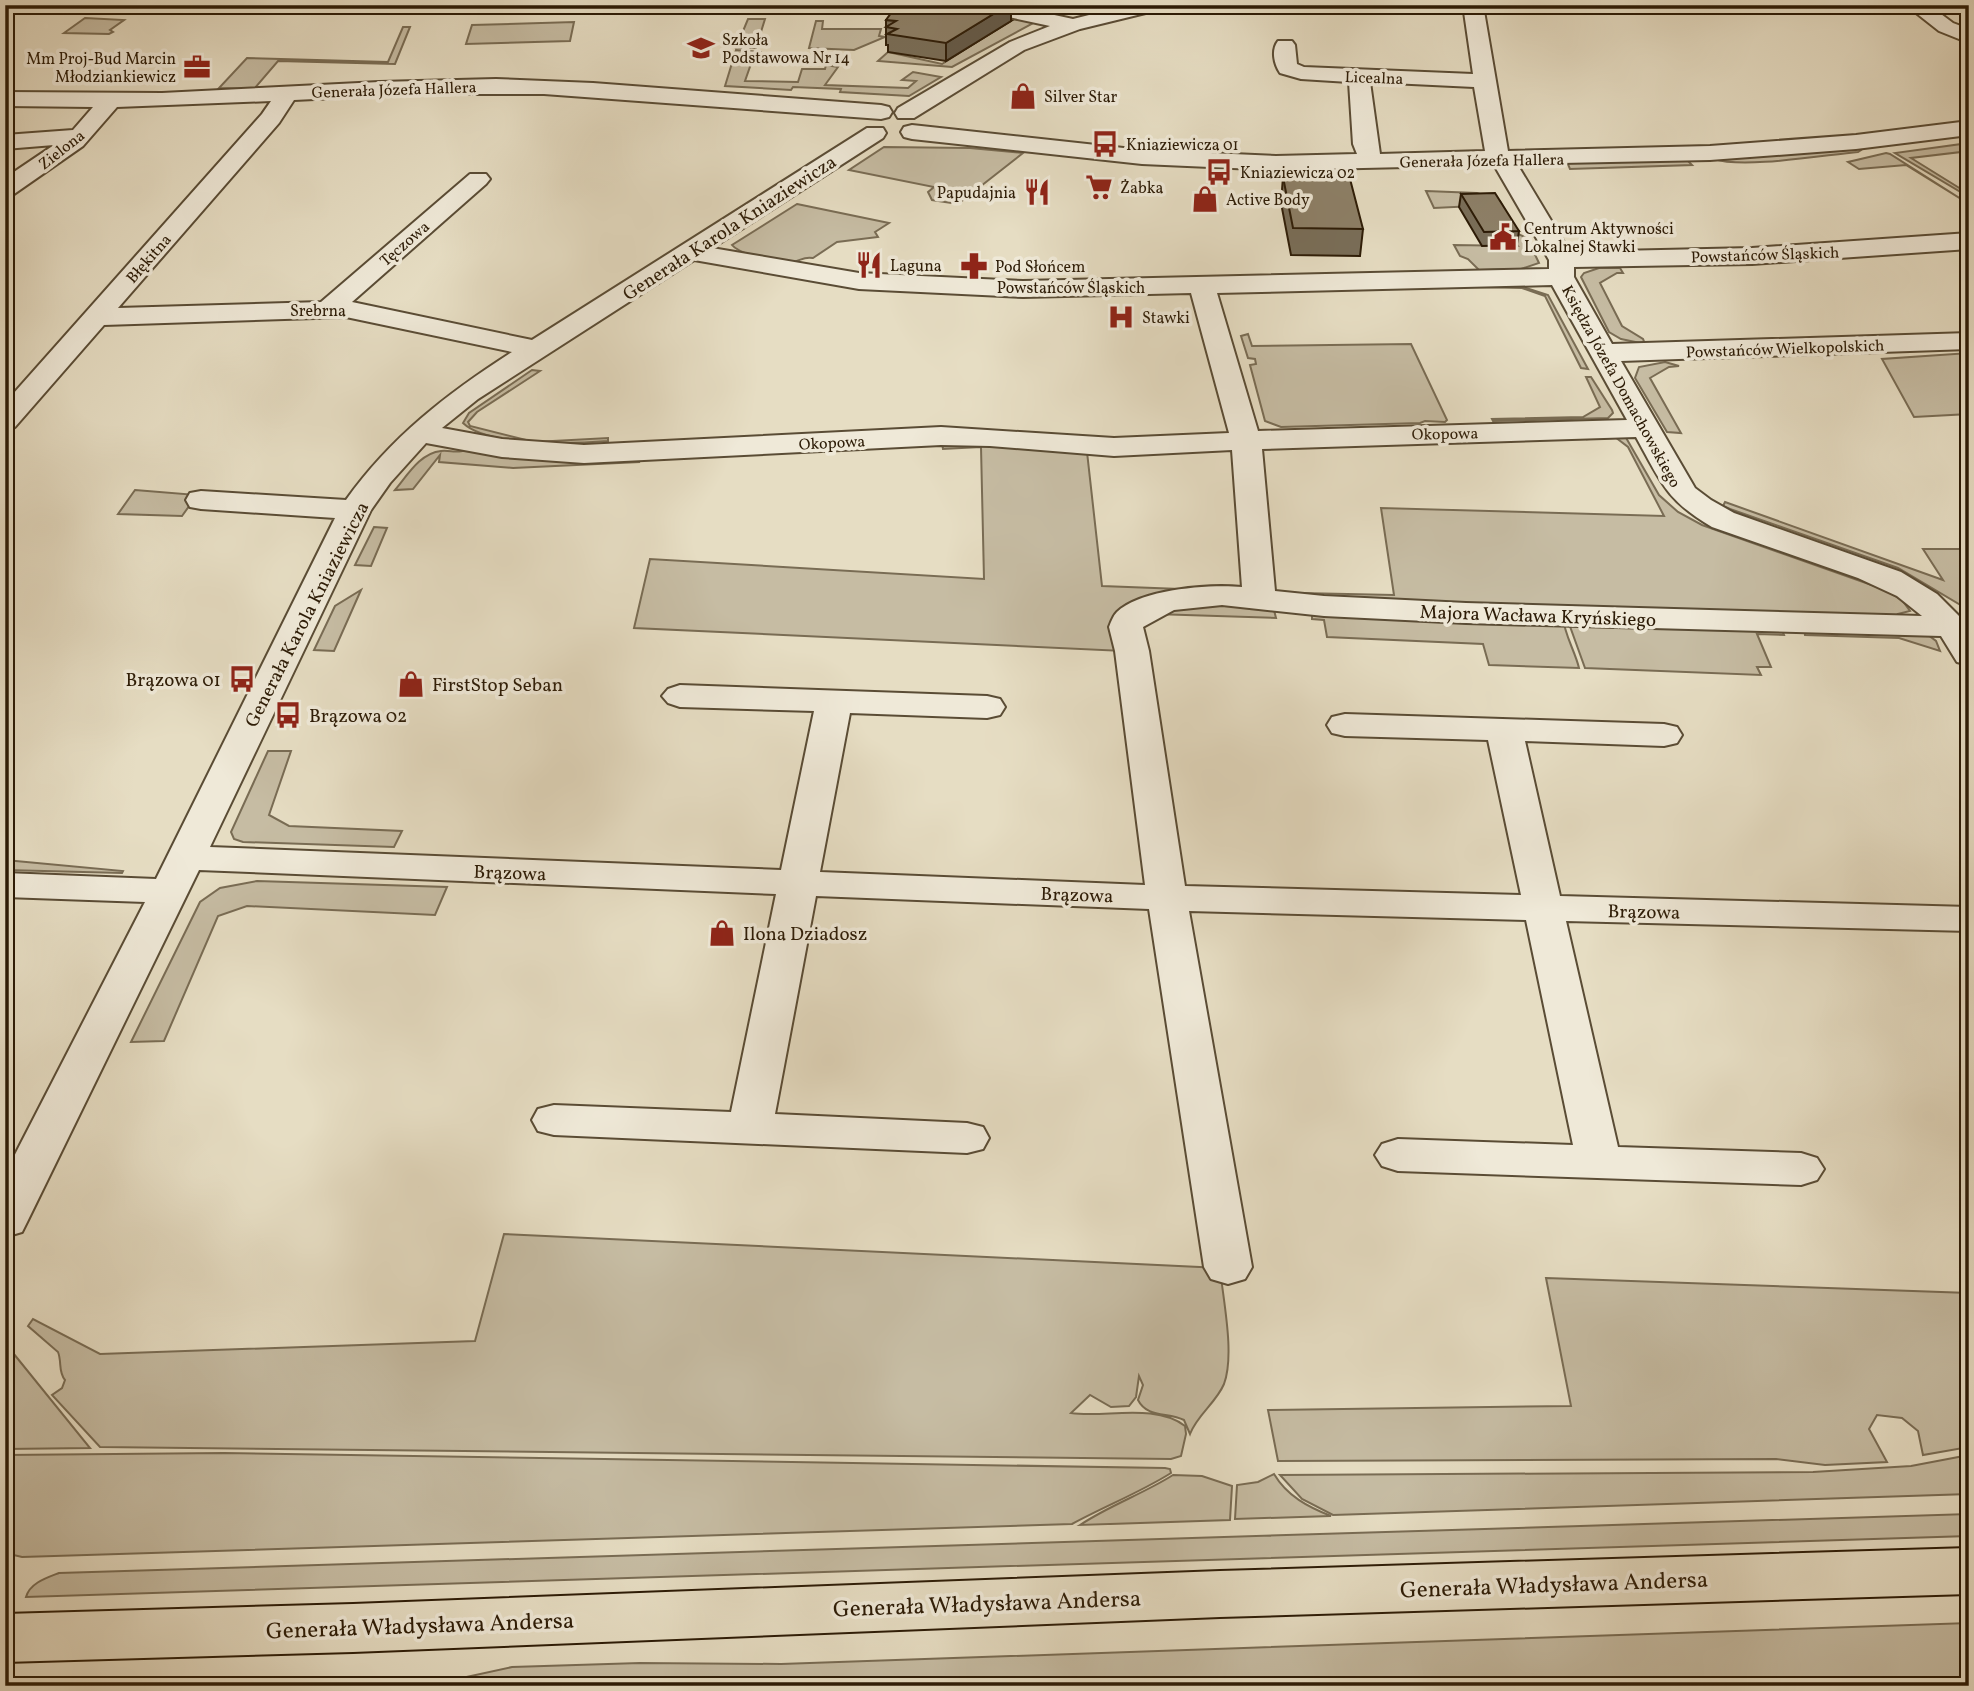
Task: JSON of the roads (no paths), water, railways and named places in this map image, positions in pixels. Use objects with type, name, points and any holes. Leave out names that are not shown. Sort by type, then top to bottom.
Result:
[{"type":"main road","name":"Generała Władysława Andersa","points":[[5,1639],[1164,1596],[1969,1571]]},
{"type":"street","points":[[978,5],[1073,24]]},
{"type":"street","points":[[914,121],[1004,52],[1073,24],[1155,5]]},
{"type":"street","points":[[1473,5],[1494,146],[1504,159]]},
{"type":"street","points":[[1916,5],[1936,21],[1969,37]]},
{"type":"street","name":"Licealna","points":[[1285,45],[1288,68],[1301,73],[1485,80]]},
{"type":"street","points":[[1359,76],[1366,144],[1371,162]]},
{"type":"street","name":"Generała Józefa Hallera","points":[[5,99],[110,101],[423,86],[544,87],[647,92],[783,107],[871,124],[914,121],[996,139],[1110,154],[1197,161],[1371,162],[1755,150],[1969,128]]},
{"type":"street","name":"Błękitna","points":[[5,421],[271,118],[287,93]]},
{"type":"street","name":"Zielona","points":[[5,189],[79,136],[110,101]]},
{"type":"street","name":"Generała Karola Kniaziewicza","points":[[5,1220],[178,875],[355,510],[383,470],[457,401],[691,252],[871,124]]},
{"type":"street","points":[[5,142],[79,136]]},
{"type":"street","name":"Księdza Józefa Domachowskiego","points":[[1504,159],[1602,353],[1683,493],[1723,520],[1891,579],[1920,595],[1960,627],[1969,655]]},
{"type":"street","name":"Tęczowa","points":[[330,308],[478,179]]},
{"type":"street","name":"Powstańców Śląskich","points":[[691,252],[840,279],[1023,289],[1202,286],[1561,269],[1969,241]]},
{"type":"street","points":[[1202,286],[1246,439],[1259,598]]},
{"type":"street","name":"Srebrna","points":[[97,317],[352,309],[535,349]]},
{"type":"street","name":"Powstańców Wielkopolskich","points":[[1602,353],[1824,348],[1969,341]]},
{"type":"street","name":"Okopowa","points":[[420,433],[502,449],[584,454],[961,436],[1105,447],[1246,439],[1644,428]]},
{"type":"street","points":[[201,500],[355,510]]},
{"type":"street","name":"Majora Wacława Kryńskiego","points":[[1167,898],[1126,624],[1130,618],[1167,601],[1207,595],[1324,606],[1466,613],[1960,627]]},
{"type":"street","points":[[680,696],[987,707]]},
{"type":"street","points":[[750,1129],[834,702]]},
{"type":"street","points":[[1345,725],[1664,735]]},
{"type":"street","points":[[1504,730],[1599,1161]]},
{"type":"street","name":"Brązowa","points":[[5,885],[178,875],[797,883],[1167,898],[1969,919]]},
{"type":"street","points":[[1167,898],[1228,1267]]},
{"type":"street","points":[[554,1120],[967,1138]]},
{"type":"street","points":[[1398,1155],[1801,1169]]},
{"type":"place","name":"Szkoła Podstawowa Nr 14","points":[[701,48]]},
{"type":"place","name":"Mm Proj-Bud Marcin Młodziankiewicz","points":[[197,67]]},
{"type":"place","name":"Silver Star","points":[[1023,96]]},
{"type":"place","name":"Kniaziewicza 01","points":[[1105,144]]},
{"type":"place","name":"Kniaziewicza 02","points":[[1219,172]]},
{"type":"place","name":"Żabka","points":[[1099,187]]},
{"type":"place","name":"Papudajnia","points":[[1037,192]]},
{"type":"place","name":"Active Body","points":[[1205,199]]},
{"type":"place","name":"Centrum Aktywności Lokalnej Stawki","points":[[1503,237]]},
{"type":"place","name":"Laguna","points":[[869,265]]},
{"type":"place","name":"Pod Słońcem","points":[[974,266]]},
{"type":"place","name":"Stawki","points":[[1121,317]]},
{"type":"place","name":"Brązowa 01","points":[[242,679]]},
{"type":"place","name":"FirstStop Seban","points":[[411,684]]},
{"type":"place","name":"Brązowa 02","points":[[288,715]]},
{"type":"place","name":"Ilona Dziadosz","points":[[722,933]]}]
